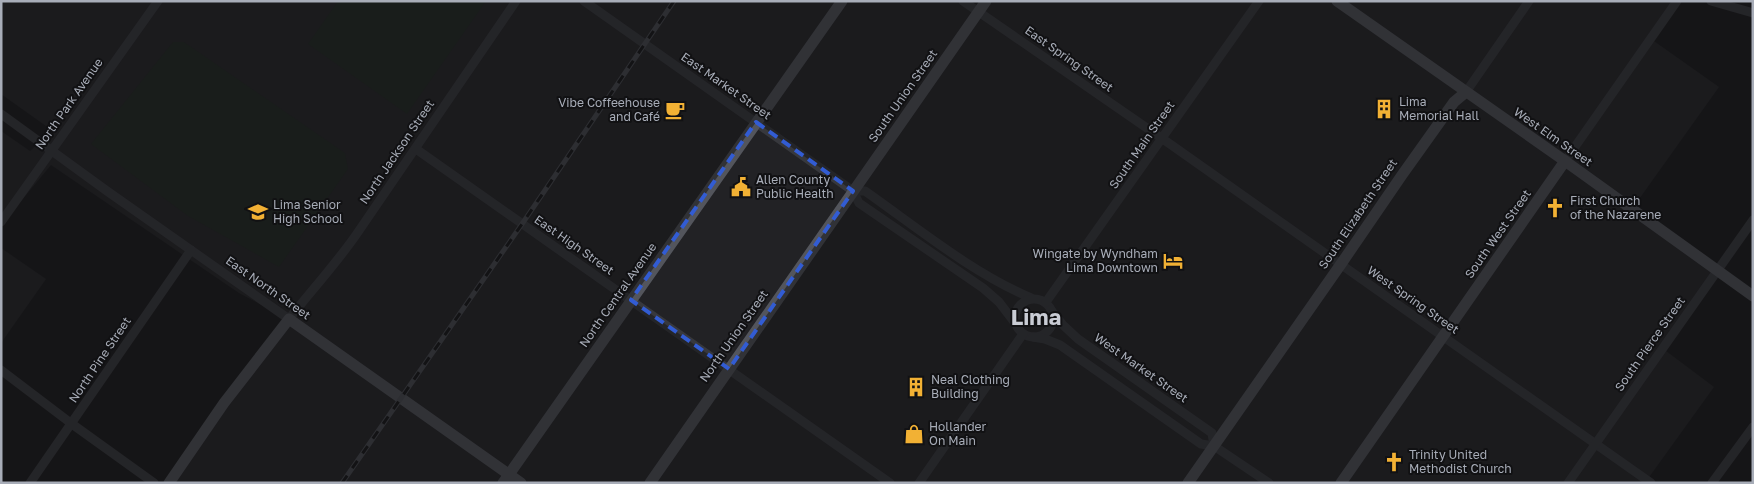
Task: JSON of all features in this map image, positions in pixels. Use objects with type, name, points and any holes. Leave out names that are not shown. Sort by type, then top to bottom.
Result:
[{"type":"main road","name":"North Central Avenue","points":[[506,478],[842,1]]},
{"type":"main road","name":"South Union Street","points":[[843,206],[986,1]]},
{"type":"main road","name":"West Elm Street","points":[[1337,1],[1753,296]]},
{"type":"main road","name":"South Elizabeth Street","points":[[1188,483],[1448,110],[1466,92]]},
{"type":"main road","name":"South West Street","points":[[1341,483],[1565,161]]},
{"type":"main road","name":"North Union Street","points":[[650,483],[843,206]]},
{"type":"main road","name":"East North Street","points":[[289,319],[506,478],[521,483]]},
{"type":"main road","name":"North Jackson Street","points":[[169,483],[224,403],[289,319]]},
{"type":"street","name":"North Park Avenue","points":[[1,222],[158,1]]},
{"type":"street","name":"North Jackson Street","points":[[289,319],[307,295],[338,261],[516,1]]},
{"type":"street","name":"East Market Street","points":[[584,1],[853,191],[859,203],[983,288],[999,302],[1015,323]]},
{"type":"street","name":"East Spring Street","points":[[964,1],[1161,137]]},
{"type":"street","name":"South Main Street","points":[[1048,306],[1161,137],[1258,1]]},
{"type":"street","name":"South Elizabeth Street","points":[[1466,92],[1529,1]]},
{"type":"street","name":"South West Street","points":[[1565,161],[1677,1]]},
{"type":"street","points":[[1711,1],[1753,13]]},
{"type":"street","name":"East North Street","points":[[1,114],[289,319]]},
{"type":"street","name":"West Spring Street","points":[[1161,137],[1651,483]]},
{"type":"street","name":"East High Street","points":[[416,149],[890,483]]},
{"type":"street","name":"East Market Street","points":[[853,191],[865,191],[978,270],[997,282],[1032,298]]},
{"type":"street","name":"South Pierce Street","points":[[1568,483],[1753,220]]},
{"type":"street","name":"North Pine Street","points":[[30,483],[191,250]]},
{"type":"street","points":[[919,483],[1028,335],[1045,333],[1050,328],[1052,322],[1048,306],[1041,300],[1032,298],[1020,304],[1016,310],[1015,323],[1028,335]]},
{"type":"street","name":"West Market Street","points":[[1048,306],[1063,325],[1078,339],[1212,432],[1214,446]]},
{"type":"street","name":"West Market Street","points":[[1028,335],[1060,345],[1201,444],[1214,446],[1269,483]]},
{"type":"street","points":[[1,370],[154,483]]},
{"type":"street","points":[[1712,483],[1753,426]]},
{"type":"highlighted area","points":[[756,122],[853,191],[729,369],[631,300]]},
{"type":"shaded area","points":[[1,1],[1677,1],[1651,39],[1719,87],[1632,209],[1717,270],[1662,348],[1714,387],[1647,480],[1651,483],[169,483],[288,319],[239,293],[51,165],[1,225],[1,131],[30,151],[53,131],[1,94]]},
{"type":"shaded area","points":[[338,1],[486,1],[407,114],[308,44]]},
{"type":"shaded area","points":[[173,42],[184,42],[345,153],[348,169],[279,267],[188,216],[91,144]]},
{"type":"shaded area","points":[[1,248],[46,279],[1,343]]},
{"type":"railway","points":[[342,483],[674,1]]},
{"type":"place","name":"Lima Memorial Hall","points":[[1384,109]]},
{"type":"place","name":"Vibe Coffeehouse and Café","points":[[675,110]]},
{"type":"place","name":"Allen County Public Health","points":[[741,187]]},
{"type":"place","name":"First Church of the Nazarene","points":[[1555,208]]},
{"type":"place","name":"Lima Senior High School","points":[[258,212]]},
{"type":"place","name":"Wingate by Wyndham Lima Downtown","points":[[1173,261]]},
{"type":"place","name":"Neal Clothing Building","points":[[916,387]]},
{"type":"place","name":"Hollander On Main","points":[[914,434]]},
{"type":"place","name":"Trinity United Methodist Church","points":[[1394,462]]},
{"type":"district","name":"Lima","points":[[1036,317]]}]
